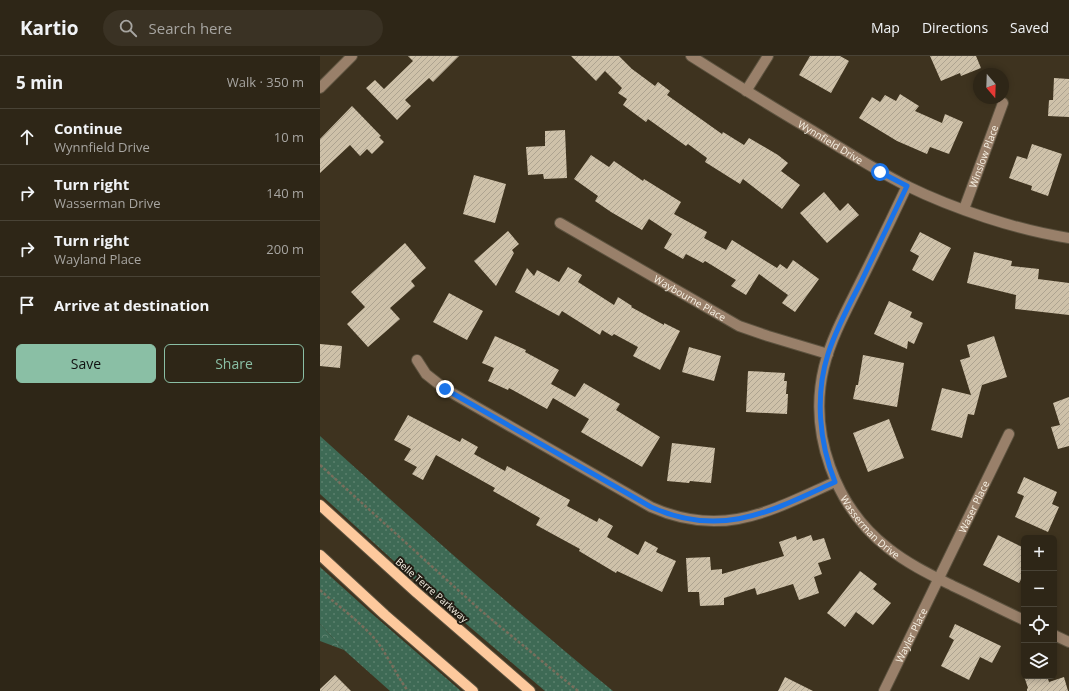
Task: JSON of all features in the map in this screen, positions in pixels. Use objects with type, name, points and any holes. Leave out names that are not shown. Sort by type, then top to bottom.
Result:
[{"type":"main road","name":"Belle Terre Parkway","points":[[320,505],[417,593],[530,691]]},
{"type":"main road","points":[[320,555],[391,620],[473,691]]},
{"type":"street","points":[[320,88],[352,56]]},
{"type":"street","name":"Wynnfield Drive","points":[[691,56],[880,172],[907,186],[964,209],[1040,232],[1069,238]]},
{"type":"street","points":[[746,91],[768,56]]},
{"type":"street","name":"Winslow Place","points":[[964,209],[1003,104]]},
{"type":"street","name":"Wasserman Drive","points":[[907,186],[843,317],[828,354],[822,381],[821,416],[825,448],[835,482],[854,512],[878,540],[902,558],[939,579],[1021,619]]},
{"type":"street","name":"Waybourne Place","points":[[560,223],[739,326],[828,354]]},
{"type":"street","points":[[417,360],[429,377],[445,389],[651,507],[670,515],[703,521],[739,520],[775,509],[835,482]]},
{"type":"street","name":"Waser Place","points":[[939,579],[1009,434]]},
{"type":"street","name":"Wayler Place","points":[[884,691],[939,579]]},
{"type":"street","points":[[1057,636],[1069,642]]},
{"type":"path","points":[[320,465],[478,609],[578,691]]},
{"type":"path","points":[[320,590],[375,640],[408,691]]},
{"type":"green space","points":[[320,436],[465,565],[613,691],[545,691],[417,582],[320,494]]},
{"type":"green space","points":[[320,567],[461,691],[390,691],[344,650],[320,624]]},
{"type":"green space","points":[[320,624],[344,650],[320,641]]},
{"type":"building","points":[[408,56],[459,56],[433,82],[429,78],[405,100],[411,106],[397,120],[366,88],[375,80],[384,89],[413,61]]},
{"type":"building","points":[[571,56],[619,56],[632,69],[655,86],[658,82],[670,91],[667,95],[722,134],[723,132],[744,145],[749,138],[778,155],[788,163],[781,171],[800,185],[782,209],[743,179],[740,184],[705,162],[707,158],[688,144],[686,146],[648,119],[646,122],[623,105],[627,99],[618,93],[622,88],[605,71],[596,81]]},
{"type":"building","points":[[810,56],[840,56],[849,61],[831,93],[799,75]]},
{"type":"building","points":[[930,56],[976,56],[981,68],[973,68],[973,71],[961,76],[960,73],[941,81]]},
{"type":"building","points":[[1054,78],[1069,79],[1069,117],[1048,116],[1049,100],[1053,100]]},
{"type":"building","points":[[900,94],[919,106],[915,111],[942,123],[945,114],[963,122],[949,154],[930,147],[927,154],[897,141],[859,118],[872,97],[880,102],[885,95],[896,101]]},
{"type":"building","points":[[352,106],[381,136],[379,137],[384,142],[372,154],[367,149],[360,156],[350,145],[320,173],[320,139]]},
{"type":"building","points":[[565,130],[567,178],[544,179],[543,174],[528,175],[526,147],[545,146],[545,131]]},
{"type":"building","points":[[1032,144],[1062,154],[1048,196],[1031,190],[1032,186],[1009,178],[1017,156],[1027,159]]},
{"type":"building","points":[[591,155],[609,167],[614,161],[643,181],[644,179],[681,202],[674,214],[707,232],[704,238],[726,250],[732,240],[777,268],[780,264],[787,269],[793,260],[819,279],[795,312],[782,303],[788,295],[759,274],[746,295],[731,286],[736,280],[705,261],[703,263],[686,254],[683,259],[664,248],[672,234],[649,219],[642,230],[595,201],[598,196],[574,179]]},
{"type":"building","points":[[474,175],[506,184],[495,223],[463,214]]},
{"type":"building","points":[[824,192],[840,211],[848,203],[859,215],[827,243],[800,213]]},
{"type":"building","points":[[508,231],[519,244],[512,250],[514,253],[496,286],[474,261]]},
{"type":"building","points":[[920,232],[951,248],[933,281],[912,270],[919,256],[910,251]]},
{"type":"building","points":[[405,243],[426,268],[411,281],[415,286],[390,308],[400,319],[368,347],[347,324],[365,307],[351,292]]},
{"type":"building","points":[[974,252],[1012,261],[1011,266],[1039,269],[1038,279],[1069,283],[1069,315],[1015,309],[1016,295],[967,283]]},
{"type":"building","points":[[568,267],[582,275],[578,282],[614,305],[618,297],[632,306],[631,307],[664,325],[664,323],[680,331],[660,370],[633,356],[638,347],[614,334],[612,336],[602,330],[600,335],[562,311],[559,316],[515,292],[527,268],[534,276],[537,270],[559,282]]},
{"type":"building","points":[[449,293],[483,311],[467,340],[433,322]]},
{"type":"building","points":[[889,301],[912,312],[910,317],[923,323],[914,344],[908,341],[907,349],[874,334]]},
{"type":"building","points":[[495,336],[526,350],[525,352],[559,370],[551,384],[575,397],[584,383],[620,404],[616,410],[660,437],[642,467],[581,432],[589,419],[553,398],[547,409],[509,388],[508,390],[488,381],[494,368],[482,363]]},
{"type":"building","points":[[994,336],[1007,377],[982,385],[974,415],[968,414],[962,438],[931,430],[942,388],[971,395],[960,360],[970,357],[967,345]]},
{"type":"building","points":[[320,344],[342,346],[340,368],[320,366]]},
{"type":"building","points":[[689,347],[721,356],[714,381],[682,372]]},
{"type":"building","points":[[863,355],[904,363],[897,407],[853,399],[856,385],[858,385]]},
{"type":"building","points":[[748,371],[785,373],[784,381],[787,381],[786,394],[788,394],[787,414],[746,412]]},
{"type":"building","points":[[1069,397],[1069,446],[1058,449],[1051,427],[1060,425],[1053,403]]},
{"type":"building","points":[[408,415],[460,442],[462,438],[478,447],[474,454],[505,471],[507,466],[570,500],[567,506],[597,522],[599,518],[613,526],[607,537],[638,555],[645,541],[658,548],[656,552],[676,561],[662,592],[617,571],[616,573],[579,551],[580,549],[536,525],[540,518],[493,491],[495,488],[436,455],[423,480],[412,474],[417,467],[404,460],[411,449],[394,440]]},
{"type":"building","points":[[889,419],[904,458],[868,472],[853,433]]},
{"type":"building","points":[[672,443],[715,448],[711,483],[667,481]]},
{"type":"building","points":[[1024,477],[1057,492],[1052,504],[1059,507],[1048,532],[1015,517],[1024,496],[1017,493]]},
{"type":"building","points":[[811,535],[813,541],[824,538],[831,559],[818,563],[822,574],[814,577],[819,593],[799,600],[793,584],[757,595],[755,588],[724,598],[724,605],[700,606],[699,592],[688,592],[686,558],[710,557],[711,570],[722,569],[722,574],[784,556],[779,542],[796,536],[797,540]]},
{"type":"building","points":[[998,535],[1021,546],[1021,579],[1019,583],[983,565]]},
{"type":"building","points":[[860,571],[877,584],[873,589],[891,603],[873,625],[856,612],[845,627],[827,613]]},
{"type":"building","points":[[955,624],[1001,646],[992,663],[980,657],[969,680],[941,666],[954,640],[949,637]]},
{"type":"building","points":[[335,675],[351,691],[320,691],[320,689]]},
{"type":"building","points":[[785,677],[813,691],[778,691]]},
{"type":"building","points":[[1064,677],[1068,691],[1027,691],[1028,688],[1025,679],[1048,679],[1049,682]]},
{"type":"route","points":[[445,389],[651,507],[682,518],[716,522],[752,517],[775,509],[835,482],[827,460],[822,428],[821,391],[824,369],[835,335],[907,186],[880,172]]}]
